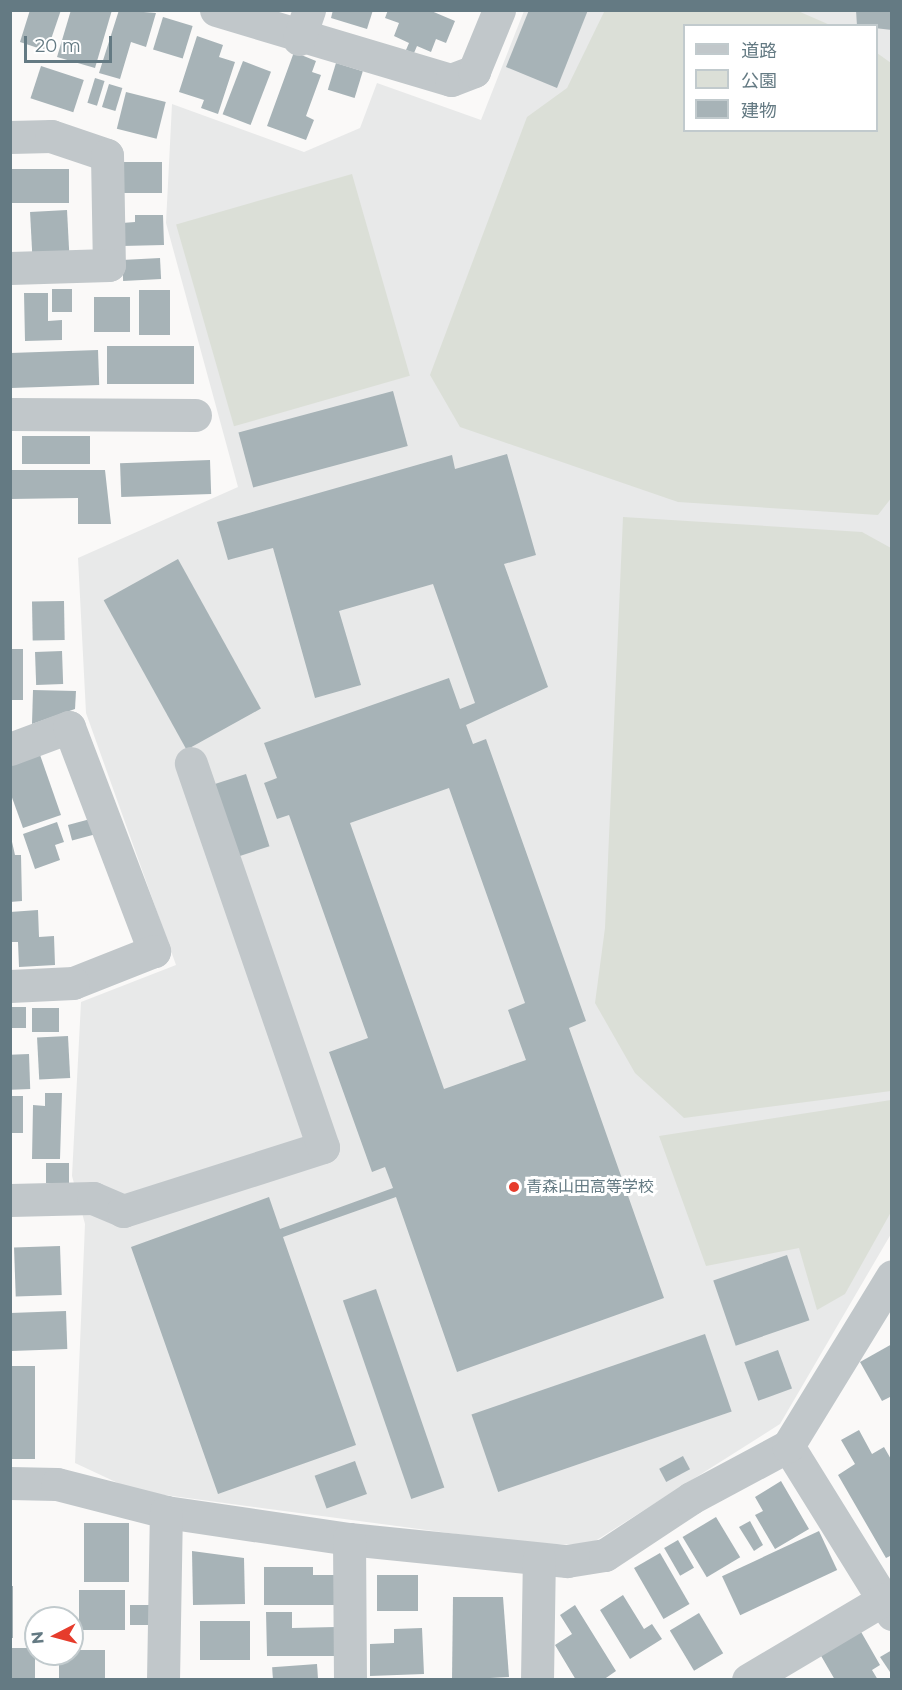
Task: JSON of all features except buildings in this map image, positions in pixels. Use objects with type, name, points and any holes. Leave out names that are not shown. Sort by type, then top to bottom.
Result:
[{"type":"street","points":[[216,10],[304,25],[452,80],[474,71],[499,10]]},
{"type":"street","points":[[10,137],[51,136],[107,155],[109,265],[10,268]]},
{"type":"street","points":[[10,414],[195,415]]},
{"type":"street","points":[[10,748],[69,727],[154,951],[73,983],[10,986]]},
{"type":"street","points":[[10,1200],[93,1198],[123,1211],[323,1147],[190,763]]},
{"type":"street","points":[[10,1483],[57,1484],[166,1512],[349,1539],[567,1561],[605,1555],[691,1498],[788,1446],[891,1276]]},
{"type":"street","points":[[748,1680],[887,1607],[788,1446]]},
{"type":"street","points":[[163,1680],[166,1512]]},
{"type":"street","points":[[349,1539],[350,1680]]},
{"type":"street","points":[[537,1680],[539,1558]]},
{"type":"shaded area","points":[[524,11],[891,11],[891,1234],[780,1424],[589,1545],[524,1543],[135,1491],[75,1463],[85,1224],[72,1176],[81,1002],[176,965],[86,713],[78,558],[238,487],[166,223],[172,104],[304,152],[360,128],[377,83],[481,120]]},
{"type":"green space","points":[[605,10],[798,11],[828,24],[683,24],[683,132],[878,132],[878,54],[891,63],[892,497],[878,515],[678,502],[460,427],[430,375],[527,117],[567,88]]},
{"type":"green space","points":[[352,174],[410,376],[234,426],[176,224]]},
{"type":"green space","points":[[623,517],[862,532],[891,548],[891,1091],[684,1118],[635,1073],[595,1003],[605,928]]},
{"type":"green space","points":[[891,1100],[891,1212],[845,1294],[817,1310],[799,1248],[706,1266],[659,1136]]},
{"type":"place","name":"青森山田高等学校","points":[[514,1187]]}]
